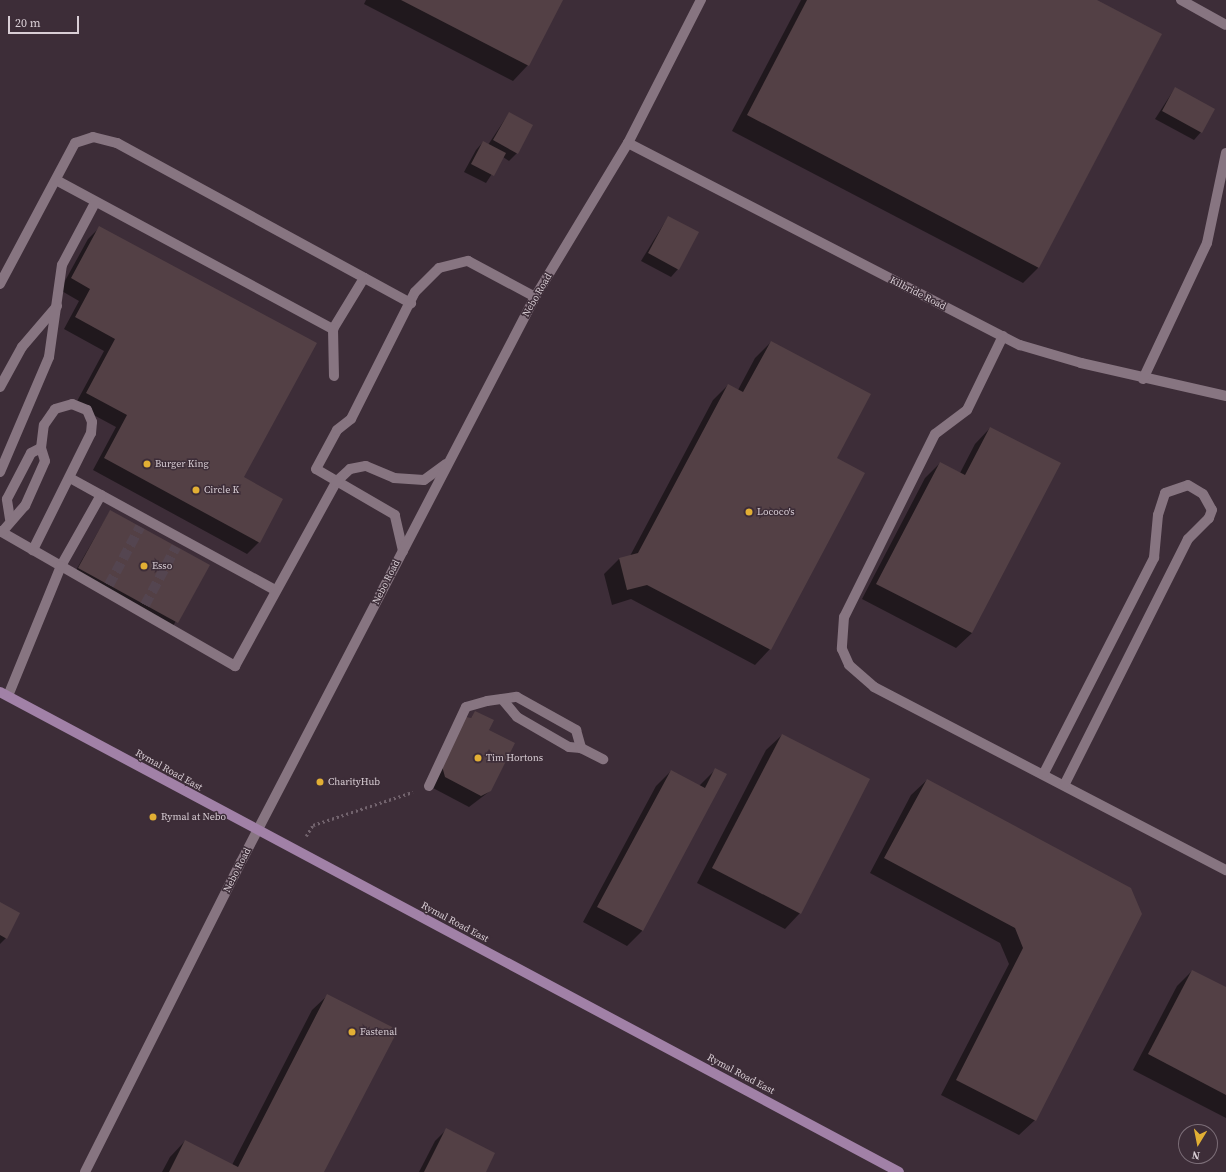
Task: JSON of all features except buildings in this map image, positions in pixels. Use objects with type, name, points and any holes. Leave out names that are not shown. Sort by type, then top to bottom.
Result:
[{"type":"main road","name":"Rymal Road East","points":[[4,694],[257,831],[899,1172]]},
{"type":"street","name":"Nebo Road","points":[[85,1172],[257,831],[535,297],[628,143],[701,0]]},
{"type":"street","points":[[1181,0],[1226,25]]},
{"type":"street","points":[[0,284],[75,143],[93,137],[117,143],[411,303]]},
{"type":"street","name":"Kilbride Road","points":[[628,143],[1003,336],[1068,359],[1143,379],[1226,396]]},
{"type":"street","points":[[1143,379],[1207,243],[1226,153]]},
{"type":"street","points":[[56,180],[95,203],[333,329]]},
{"type":"street","points":[[0,472],[49,357],[62,265],[95,203]]},
{"type":"street","points":[[403,551],[395,515],[316,469],[338,430],[351,419],[411,303],[415,292],[439,268],[468,261],[535,297]]},
{"type":"street","points":[[334,376],[333,329],[364,278]]},
{"type":"street","points":[[0,387],[22,348],[57,306]]},
{"type":"street","points":[[1003,336],[967,410],[935,434],[844,617],[842,649],[859,678],[874,687],[1044,773],[1226,870]]},
{"type":"street","points":[[33,550],[91,433],[92,422],[87,410],[72,404],[55,408],[44,425],[41,448],[45,461],[25,506],[10,519],[1,532],[61,566],[108,589],[143,609],[235,666],[275,590],[336,482],[350,469],[366,466],[394,478],[424,480],[449,462]]},
{"type":"street","points":[[0,449],[15,434]]},
{"type":"street","points":[[10,519],[7,499],[31,453],[41,448]]},
{"type":"street","points":[[70,478],[101,495],[142,523],[275,590]]},
{"type":"street","points":[[1044,773],[1154,558],[1158,515],[1165,493],[1188,485],[1203,494],[1212,510],[1209,518],[1188,539],[1065,784]]},
{"type":"street","points":[[4,694],[61,566],[101,495]]},
{"type":"street","points":[[429,786],[466,708],[502,699],[517,697],[576,730],[581,748]]},
{"type":"street","points":[[502,699],[517,717],[569,747],[581,748],[603,759]]},
{"type":"path","points":[[297,852],[313,825],[429,786]]},
{"type":"tunnel","points":[[109,585],[140,527]]},
{"type":"tunnel","points":[[145,605],[176,547]]},
{"type":"place","name":"Burger King","points":[[147,464]]},
{"type":"place","name":"Circle K","points":[[196,490]]},
{"type":"place","name":"Lococo's","points":[[749,512]]},
{"type":"place","name":"Esso","points":[[144,566]]},
{"type":"place","name":"Tim Hortons","points":[[478,758]]},
{"type":"place","name":"CharityHub","points":[[320,782]]},
{"type":"place","name":"Rymal at Nebo","points":[[153,817]]},
{"type":"place","name":"Fastenal","points":[[352,1032]]}]
